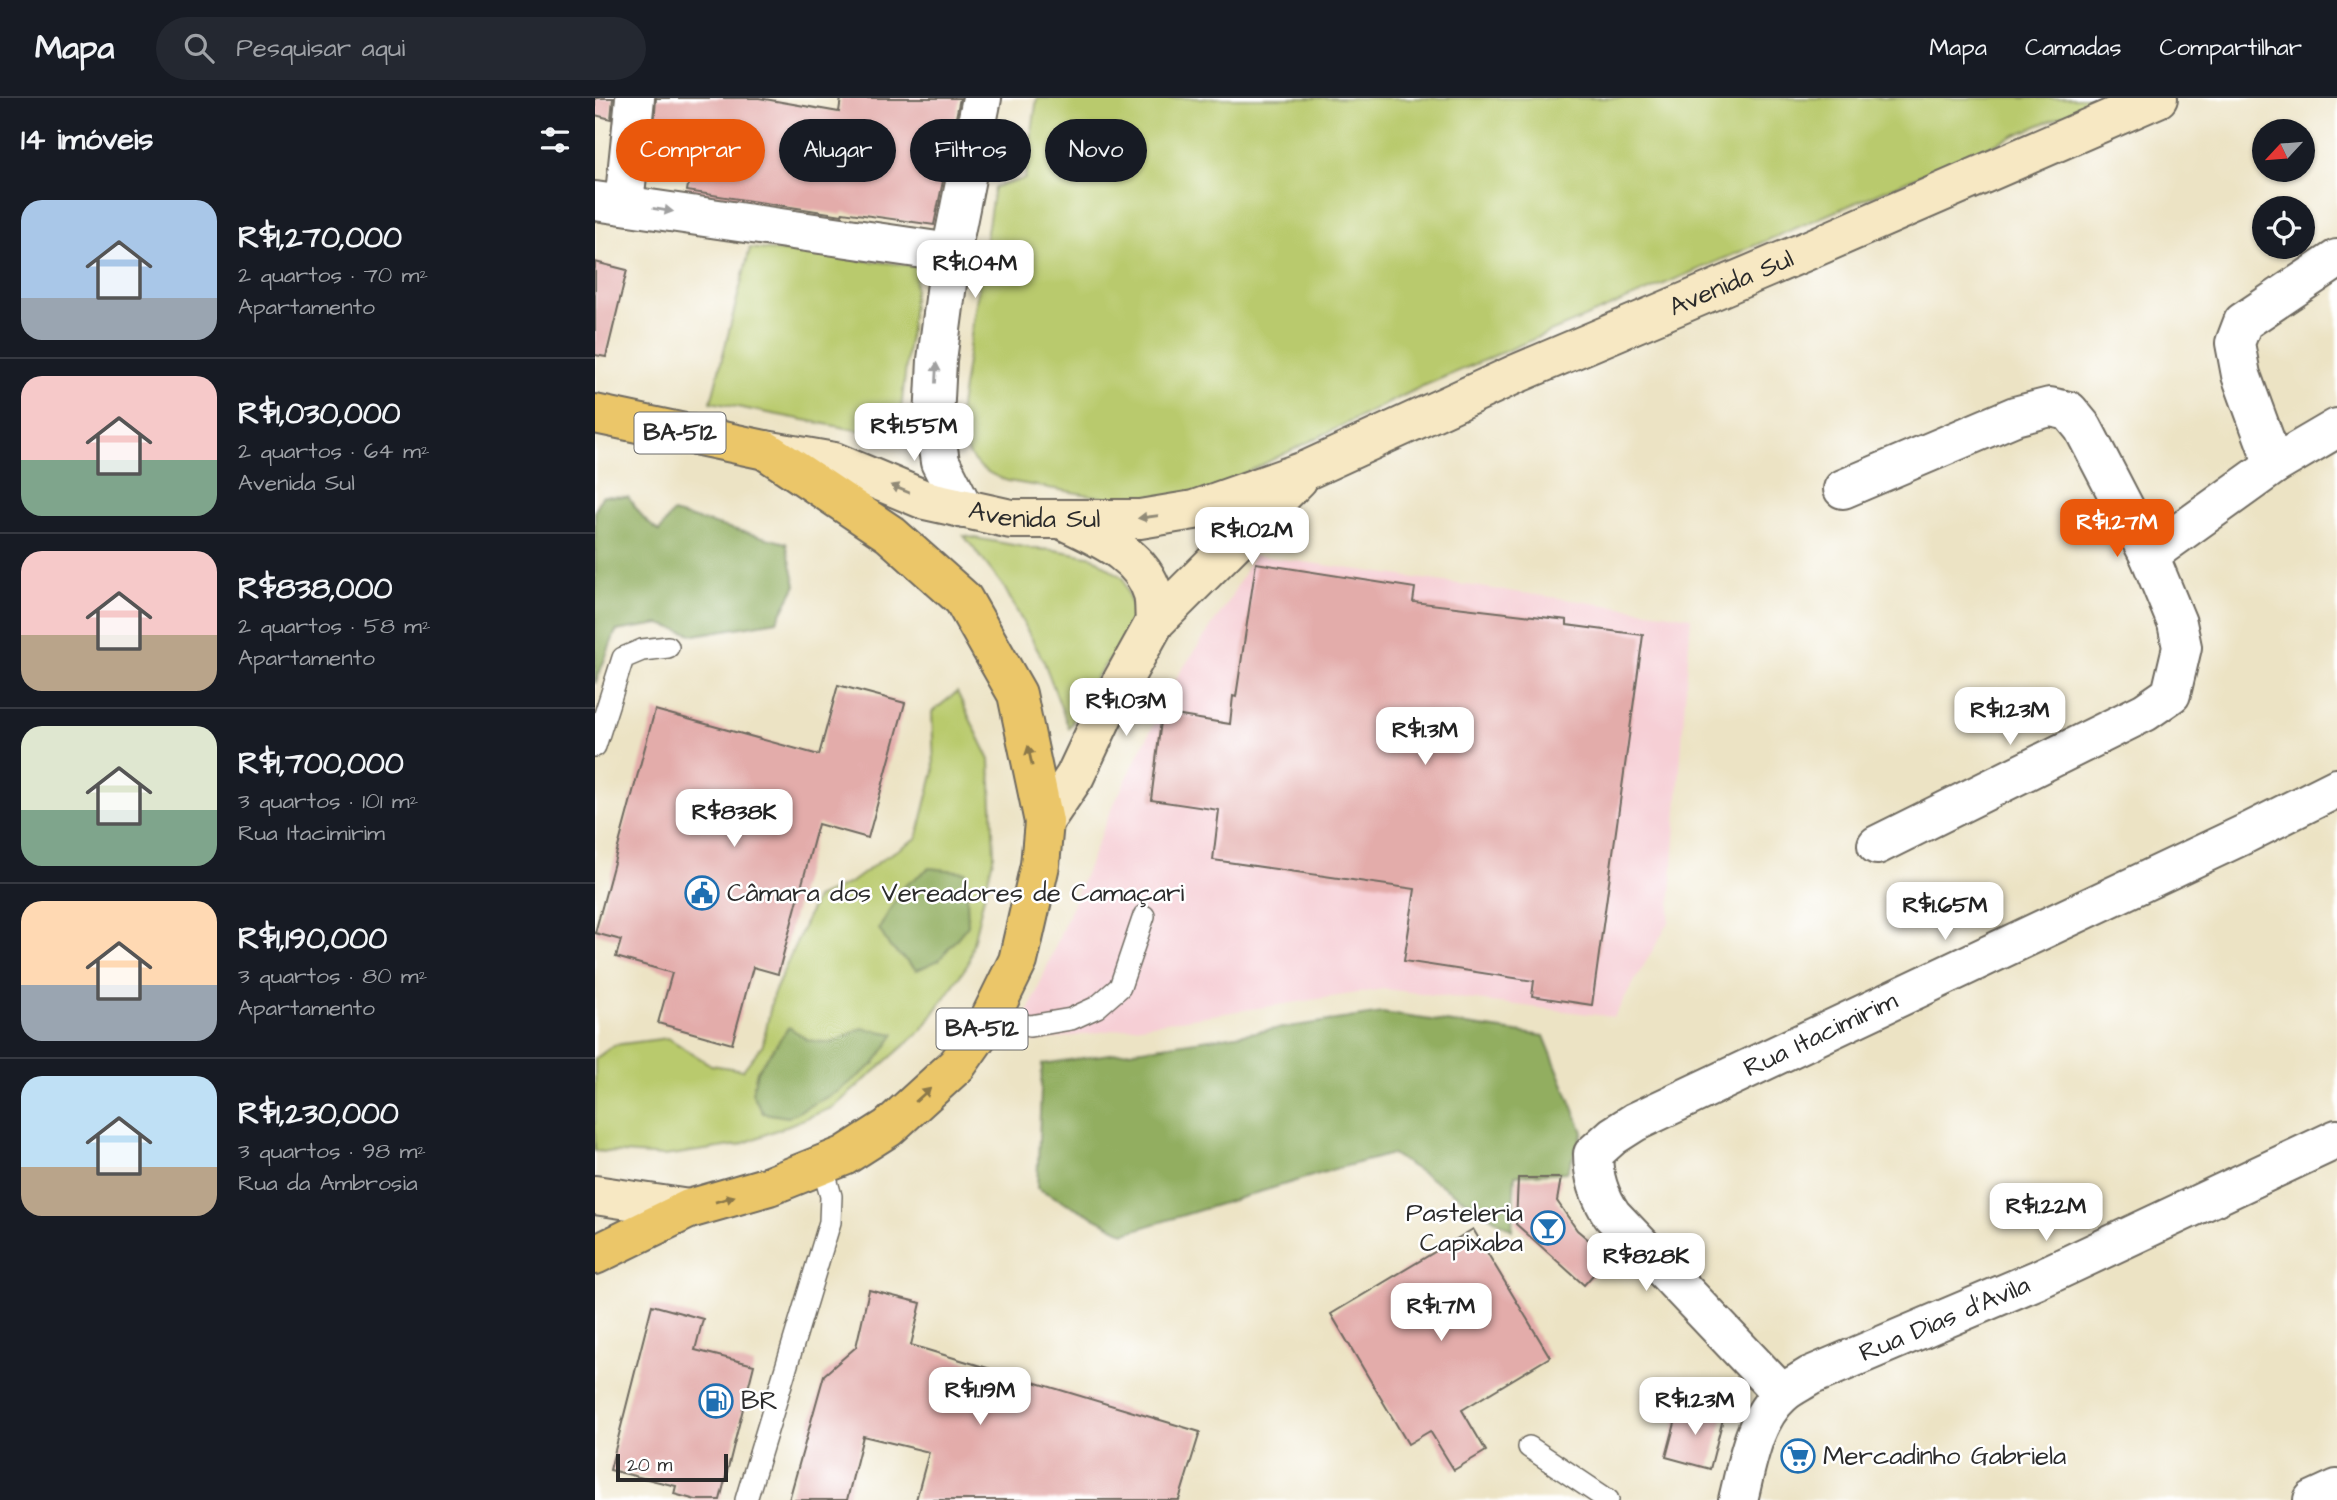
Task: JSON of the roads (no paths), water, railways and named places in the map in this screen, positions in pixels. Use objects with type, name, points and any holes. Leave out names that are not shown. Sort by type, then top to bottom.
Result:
[{"type":"main road","name":"BA-512","points":[[595,414],[765,450],[890,534],[963,599],[1017,694],[1044,822],[1040,865],[1018,961],[990,1018],[957,1065],[888,1128],[844,1156],[769,1185],[689,1209],[595,1255]]},
{"type":"street","points":[[635,98],[609,203],[951,253]]},
{"type":"street","points":[[964,509],[940,462],[934,421],[937,360],[951,253],[982,98]]},
{"type":"street","name":"Avenida Sul","points":[[765,450],[834,462],[925,500],[1011,519],[1140,519],[1194,510],[1307,470],[1516,374],[2158,98]]},
{"type":"street","points":[[2274,465],[2241,375],[2235,342],[2243,322],[2337,259]]},
{"type":"street","points":[[1843,489],[2015,416],[2050,407],[2069,411],[2083,428],[2149,555],[2177,622],[2182,647],[2171,694],[2145,712],[1877,845]]},
{"type":"street","points":[[2149,555],[2274,465],[2337,428]]},
{"type":"street","name":"Avenida Sul","points":[[1044,822],[1075,776],[1105,712],[1155,622],[1307,470]]},
{"type":"street","points":[[1062,519],[1111,543],[1142,569],[1153,595],[1155,622]]},
{"type":"street","name":"Rua Itacimirim","points":[[1782,1394],[1612,1214],[1598,1187],[1593,1171],[1593,1154],[1613,1136],[1647,1116],[2337,788]]},
{"type":"street","name":"Rua Dias d'Avila","points":[[1782,1394],[1810,1376],[2039,1279],[2337,1139]]},
{"type":"street","points":[[595,1195],[689,1209]]},
{"type":"street","points":[[1738,1500],[1753,1440],[1769,1408],[1782,1394]]},
{"type":"street","points":[[2313,1500],[2337,1489]]},
{"type":"lane","points":[[595,747],[623,658],[642,650],[668,647]]},
{"type":"lane","points":[[990,1018],[1030,1026],[1071,1019],[1097,1007],[1120,987],[1144,916]]},
{"type":"lane","points":[[746,1500],[830,1223],[831,1196],[822,1165]]},
{"type":"lane","points":[[1529,1447],[1608,1500]]},
{"type":"place","name":"Câmara dos Vereadores de Camaçari","points":[[702,893]]},
{"type":"place","name":"Pasteleria Capixaba","points":[[1548,1228]]},
{"type":"place","name":"BR","points":[[716,1401]]},
{"type":"place","name":"Mercadinho Gabriela","points":[[1798,1456]]}]
